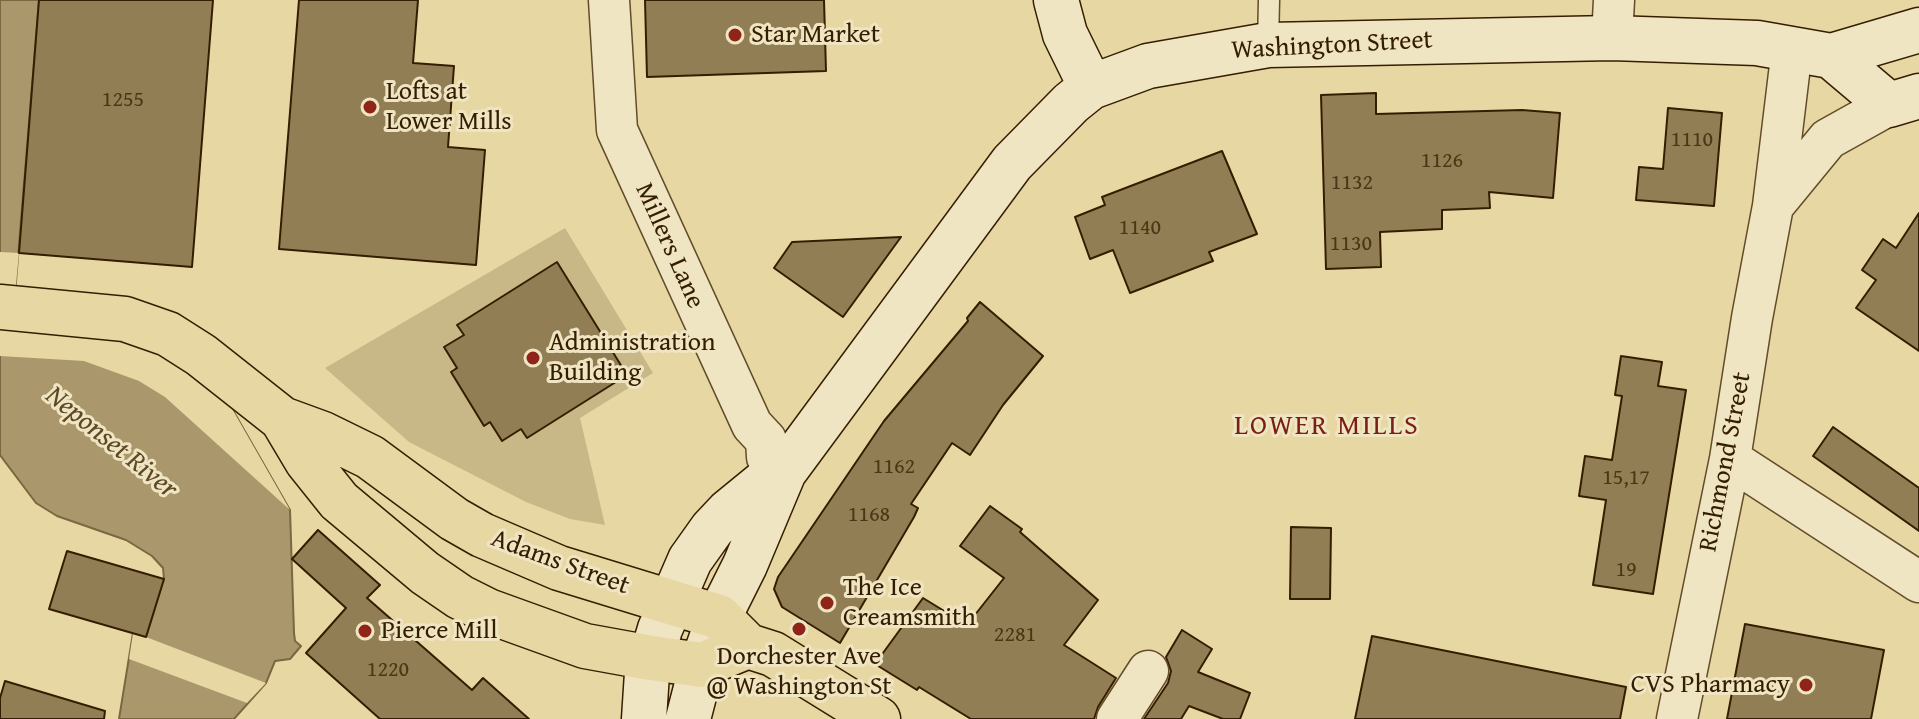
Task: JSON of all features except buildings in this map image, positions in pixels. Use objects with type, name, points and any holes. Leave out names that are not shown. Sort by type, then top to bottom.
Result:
[{"type":"main road","points":[[1056,0],[1065,34],[1091,87]]},
{"type":"main road","name":"Washington Street","points":[[733,632],[745,565],[784,472],[1012,163],[1062,111],[1091,87],[1148,66],[1268,45],[1613,19],[1811,52],[1919,30]]},
{"type":"main road","points":[[1811,52],[1904,100]]},
{"type":"main road","name":"Adams Street","points":[[0,307],[125,319],[168,334],[201,355],[282,419],[331,437],[370,457],[454,519],[506,547],[559,568],[671,600],[773,654],[878,719]]},
{"type":"main road","name":"Adams Street","points":[[282,419],[312,468],[339,501],[443,587],[488,611],[538,631],[595,648],[702,665]]},
{"type":"main road","name":"Washington Street","points":[[651,658],[671,600],[690,560],[712,529],[753,492],[784,472]]},
{"type":"main road","points":[[688,719],[702,665],[733,632]]},
{"type":"main road","points":[[644,719],[644,689],[651,658]]},
{"type":"street","name":"Millers Lane","points":[[609,0],[617,130],[739,398],[752,425],[766,440],[767,457],[784,472]]},
{"type":"street","name":"Richmond Street","points":[[1677,719],[1730,459],[1773,206],[1811,52]]},
{"type":"street","name":"Richmond Street","points":[[1773,206],[1828,139],[1904,100]]},
{"type":"street","points":[[1730,459],[1919,582]]},
{"type":"street","points":[[1117,719],[1148,671]]},
{"type":"lane","points":[[1268,45],[1269,0]]},
{"type":"shaded area","points":[[565,228],[653,373],[580,418],[605,525],[570,519],[526,502],[409,442],[325,368]]},
{"type":"water","name":"Neponset River","points":[[0,0],[39,0],[14,306],[195,344],[290,510],[294,633],[295,641],[301,646],[290,659],[275,661],[266,683],[234,719],[119,719],[133,633],[146,637],[164,579],[163,568],[152,556],[126,540],[57,516],[36,503],[0,455]]},
{"type":"pier","points":[[0,252],[19,253],[14,306],[195,344],[290,510],[165,397],[139,381],[84,361],[0,356]]},
{"type":"pier","points":[[133,633],[266,683],[247,703],[129,659]]},
{"type":"place","name":"Star Market","points":[[735,35]]},
{"type":"place","name":"Lofts at Lower Mills","points":[[370,107]]},
{"type":"place","name":"Administration Building","points":[[533,358]]},
{"type":"place","name":"The Ice Creamsmith","points":[[827,603]]},
{"type":"place","name":"Dorchester Ave @ Washington St","points":[[799,629]]},
{"type":"place","name":"Pierce Mill","points":[[365,631]]},
{"type":"place","name":"CVS Pharmacy","points":[[1806,685]]},
{"type":"district","name":"LOWER MILLS","points":[[1327,427]]}]
